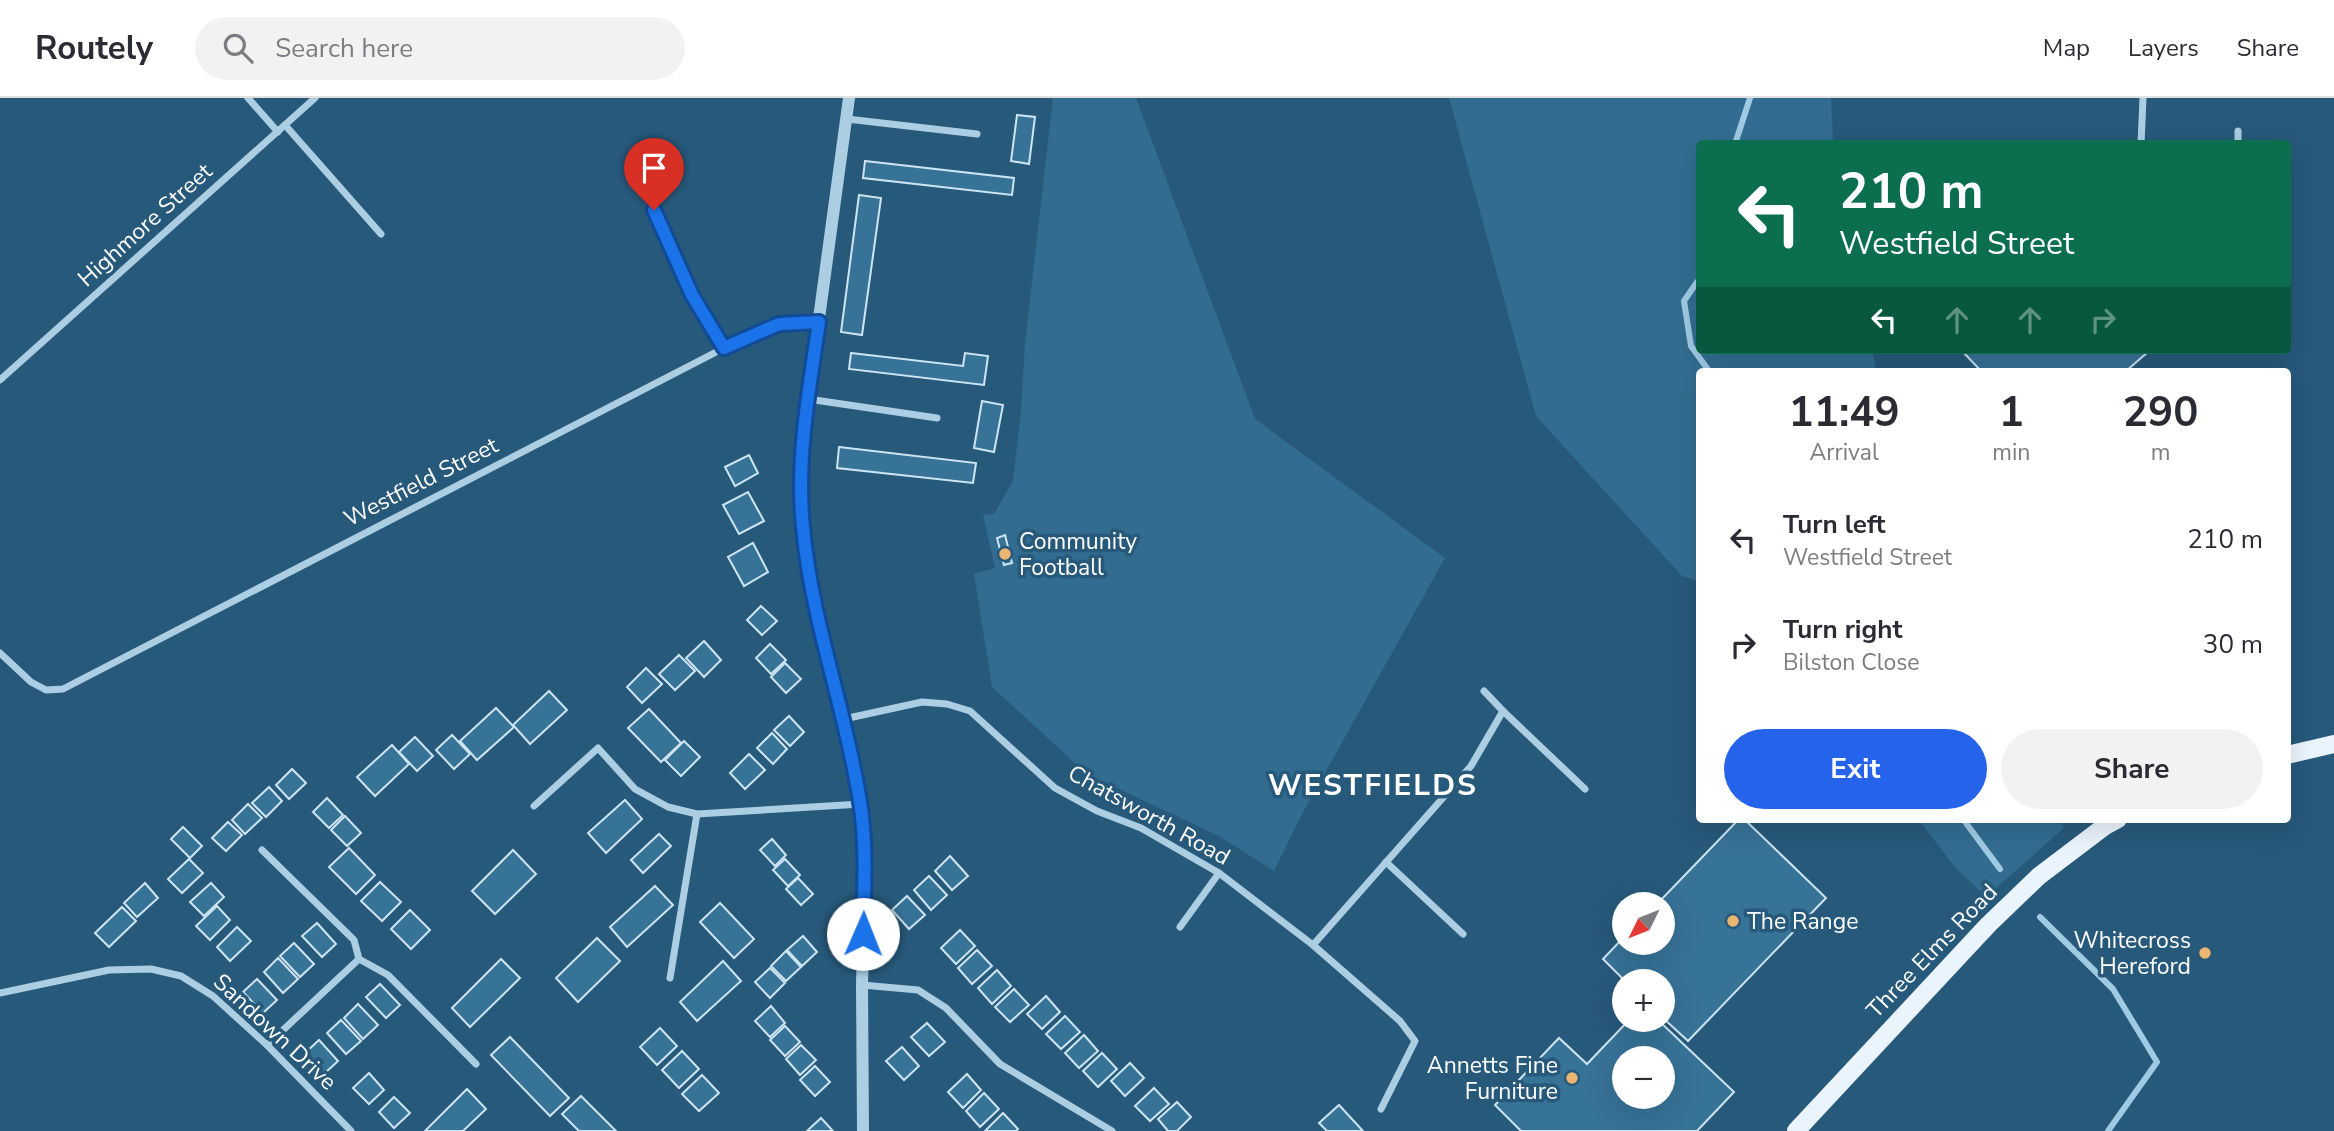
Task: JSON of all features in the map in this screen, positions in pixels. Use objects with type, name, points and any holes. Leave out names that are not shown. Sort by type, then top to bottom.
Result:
[{"type":"main road","points":[[2291,754],[2334,744]]},
{"type":"main road","name":"Three Elms Road","points":[[1796,1131],[1988,925],[2039,876],[2111,823]]},
{"type":"street","points":[[248,98],[278,132]]},
{"type":"street","name":"Highmore Street","points":[[0,380],[315,98]]},
{"type":"street","points":[[849,98],[801,456],[802,526],[808,569],[844,719],[861,804],[865,858],[863,1131]]},
{"type":"street","points":[[2141,140],[2143,98]]},
{"type":"street","points":[[847,119],[977,134]]},
{"type":"street","points":[[285,125],[381,234]]},
{"type":"street","points":[[2238,131],[2238,140]]},
{"type":"street","points":[[654,210],[692,295],[724,348]]},
{"type":"street","name":"Westfield Street","points":[[0,653],[31,682],[46,690],[63,689],[724,348],[779,324],[819,322]]},
{"type":"street","points":[[808,399],[937,418]]},
{"type":"street","points":[[1484,691],[1585,789]]},
{"type":"street","name":"Chatsworth Road","points":[[844,719],[922,702],[947,704],[970,711],[1055,788],[1097,811],[1141,828],[1219,873],[1313,945],[1400,1021],[1415,1041],[1381,1110]]},
{"type":"street","points":[[1313,945],[1471,766],[1503,711]]},
{"type":"street","points":[[534,806],[598,748],[635,789],[668,807],[697,814],[861,804]]},
{"type":"street","points":[[670,978],[697,814]]},
{"type":"street","points":[[262,850],[354,940],[359,959],[388,975],[476,1064]]},
{"type":"street","points":[[1386,862],[1463,934]]},
{"type":"street","points":[[1180,927],[1219,873]]},
{"type":"street","points":[[267,1045],[359,959]]},
{"type":"street","name":"Sandown Drive","points":[[0,993],[109,970],[151,969],[181,976],[213,996],[267,1045],[345,1129]]},
{"type":"street","points":[[862,985],[918,990],[946,1008],[1000,1064],[1112,1131]]},
{"type":"shaded area","points":[[1053,98],[1136,98],[1255,419],[1445,558],[1302,814],[1274,871],[1219,836],[1087,774],[992,687],[974,574],[995,568],[983,515],[994,514],[1013,481],[1025,343]]},
{"type":"shaded area","points":[[1449,98],[1831,98],[1833,140],[1696,140],[1696,354],[1873,354],[1875,368],[1696,368],[1696,580],[1682,576],[1536,416]]},
{"type":"shaded area","points":[[1921,823],[2062,823],[2064,828],[1986,897],[1954,866]]},
{"type":"building","points":[[1017,115],[1035,117],[1029,164],[1011,161]]},
{"type":"building","points":[[865,161],[1014,178],[1012,195],[863,178]]},
{"type":"building","points":[[859,195],[881,198],[862,335],[841,332]]},
{"type":"building","points":[[851,353],[963,366],[965,353],[988,356],[984,385],[849,369]]},
{"type":"building","points":[[1965,354],[2146,354],[2129,368],[1978,368]]},
{"type":"building","points":[[982,401],[1003,405],[994,452],[974,448]]},
{"type":"building","points":[[839,447],[976,463],[973,483],[837,468]]},
{"type":"building","points":[[749,455],[758,473],[735,486],[725,467]]},
{"type":"building","points":[[748,492],[764,521],[739,534],[723,505]]},
{"type":"building","name":"Community Football","points":[[1005,535],[1012,563],[1004,565],[997,538]]},
{"type":"building","points":[[753,543],[768,572],[744,586],[728,557]]},
{"type":"building","points":[[761,606],[777,621],[762,635],[747,620]]},
{"type":"building","points":[[704,641],[721,660],[704,677],[686,658]]},
{"type":"building","points":[[770,644],[786,660],[771,674],[756,658]]},
{"type":"building","points":[[679,655],[695,671],[675,690],[659,674]]},
{"type":"building","points":[[785,663],[801,679],[786,693],[771,677]]},
{"type":"building","points":[[646,668],[662,684],[642,703],[627,687]]},
{"type":"building","points":[[549,691],[567,710],[530,744],[513,725]]},
{"type":"building","points":[[496,708],[514,727],[477,760],[460,741]]},
{"type":"building","points":[[649,709],[681,743],[661,762],[628,728]]},
{"type":"building","points":[[789,716],[804,732],[790,746],[774,730]]},
{"type":"building","points":[[772,733],[787,749],[773,764],[757,748]]},
{"type":"building","points":[[452,735],[470,754],[454,769],[436,750]]},
{"type":"building","points":[[415,737],[433,756],[417,771],[399,752]]},
{"type":"building","points":[[684,741],[700,757],[681,776],[665,760]]},
{"type":"building","points":[[392,745],[409,764],[375,796],[357,777]]},
{"type":"building","points":[[749,754],[765,770],[745,789],[730,773]]},
{"type":"building","points":[[292,769],[306,783],[289,799],[276,785]]},
{"type":"building","points":[[269,787],[282,801],[266,817],[252,803]]},
{"type":"building","points":[[327,798],[343,815],[329,828],[313,812]]},
{"type":"building","points":[[625,800],[642,819],[606,853],[588,833]]},
{"type":"building","points":[[248,804],[262,818],[245,834],[232,820]]},
{"type":"building","points":[[345,816],[361,833],[347,846],[331,830]]},
{"type":"building","points":[[228,822],[242,835],[226,851],[212,838]]},
{"type":"building","name":"The Range","points":[[1735,823],[1748,823],[1826,898],[1688,1041],[1675,1029],[1675,969],[1613,969],[1603,959],[1612,950],[1612,956],[1675,956],[1675,892],[1669,892]]},
{"type":"building","points":[[183,827],[202,846],[190,858],[171,839]]},
{"type":"building","points":[[659,834],[671,846],[643,873],[631,860]]},
{"type":"building","points":[[772,839],[786,855],[775,866],[760,850]]},
{"type":"building","points":[[349,848],[375,875],[356,894],[329,867]]},
{"type":"building","points":[[513,850],[536,874],[495,914],[472,891]]},
{"type":"building","points":[[950,856],[968,876],[952,890],[935,871]]},
{"type":"building","points":[[189,859],[203,873],[182,893],[168,879]]},
{"type":"building","points":[[785,859],[800,875],[788,886],[773,870]]},
{"type":"building","points":[[929,876],[947,895],[931,910],[914,890]]},
{"type":"building","points":[[798,878],[813,894],[801,905],[786,889]]},
{"type":"building","points":[[380,882],[401,902],[382,921],[361,901]]},
{"type":"building","points":[[145,883],[158,898],[137,917],[124,903]]},
{"type":"building","points":[[211,883],[224,897],[204,916],[190,902]]},
{"type":"building","points":[[655,886],[673,905],[627,947],[610,927]]},
{"type":"building","points":[[907,896],[925,915],[909,929],[892,910]]},
{"type":"building","points":[[720,903],[754,939],[734,958],[700,922]]},
{"type":"building","points":[[217,906],[230,920],[210,940],[196,926]]},
{"type":"building","points":[[122,907],[136,921],[109,947],[95,933]]},
{"type":"building","points":[[410,910],[430,930],[411,949],[391,929]]},
{"type":"building","points":[[317,923],[336,944],[322,957],[302,936]]},
{"type":"building","points":[[237,927],[251,941],[230,961],[217,947]]},
{"type":"building","points":[[960,930],[975,946],[956,964],[941,948]]},
{"type":"building","points":[[803,936],[817,952],[802,966],[787,950]]},
{"type":"building","points":[[597,938],[620,961],[578,1002],[556,978]]},
{"type":"building","points":[[294,943],[314,964],[300,977],[280,956]]},
{"type":"building","points":[[977,950],[992,966],[972,984],[958,968]]},
{"type":"building","points":[[786,951],[801,967],[786,981],[771,966]]},
{"type":"building","points":[[278,958],[298,979],[283,993],[264,972]]},
{"type":"building","points":[[501,959],[520,978],[470,1027],[452,1008]]},
{"type":"building","points":[[723,961],[741,981],[697,1021],[680,1002]]},
{"type":"building","points":[[770,968],[785,983],[770,998],[755,982]]},
{"type":"building","points":[[997,970],[1011,986],[992,1004],[978,988]]},
{"type":"building","points":[[257,979],[277,1000],[263,1013],[243,992]]},
{"type":"building","points":[[380,984],[400,1005],[386,1018],[366,997]]},
{"type":"building","points":[[1014,989],[1029,1005],[1010,1022],[995,1007]]},
{"type":"building","points":[[1046,996],[1060,1012],[1042,1029],[1027,1014]]},
{"type":"building","points":[[358,1004],[378,1025],[363,1039],[344,1018]]},
{"type":"building","points":[[771,1006],[785,1023],[770,1037],[755,1021]]},
{"type":"building","points":[[1065,1016],[1080,1032],[1061,1049],[1046,1034]]},
{"type":"building","points":[[341,1020],[361,1041],[346,1054],[327,1033]]},
{"type":"building","points":[[927,1023],[945,1042],[929,1056],[911,1037]]},
{"type":"building","points":[[785,1026],[800,1042],[785,1056],[770,1040]]},
{"type":"building","points":[[660,1028],[677,1046],[657,1065],[640,1047]]},
{"type":"building","name":"Annetts Fine Furniture","points":[[1618,1032],[1671,1032],[1734,1092],[1697,1131],[1521,1131],[1495,1105],[1559,1038],[1587,1064]]},
{"type":"building","points":[[1084,1035],[1098,1051],[1079,1068],[1065,1053]]},
{"type":"building","points":[[510,1037],[569,1098],[550,1116],[491,1055]]},
{"type":"building","points":[[319,1040],[338,1061],[324,1074],[305,1053]]},
{"type":"building","points":[[801,1045],[816,1060],[800,1075],[786,1059]]},
{"type":"building","points":[[902,1047],[919,1066],[904,1080],[886,1061]]},
{"type":"building","points":[[682,1051],[699,1069],[679,1088],[662,1070]]},
{"type":"building","points":[[1102,1053],[1117,1069],[1098,1087],[1083,1071]]},
{"type":"building","points":[[1130,1063],[1144,1078],[1125,1096],[1111,1081]]},
{"type":"building","points":[[815,1066],[830,1082],[815,1096],[800,1080]]},
{"type":"building","points":[[369,1073],[384,1090],[369,1104],[353,1088]]},
{"type":"building","points":[[967,1074],[981,1090],[963,1108],[948,1092]]},
{"type":"building","points":[[702,1075],[719,1093],[699,1111],[682,1094]]},
{"type":"building","points":[[1154,1088],[1169,1104],[1150,1121],[1135,1106]]},
{"type":"building","points":[[467,1089],[486,1109],[463,1131],[425,1131]]},
{"type":"building","points":[[984,1093],[999,1109],[980,1127],[966,1111]]},
{"type":"building","points":[[581,1096],[616,1131],[579,1131],[562,1114]]},
{"type":"building","points":[[394,1097],[410,1113],[394,1128],[379,1112]]},
{"type":"building","points":[[1177,1102],[1191,1117],[1177,1131],[1168,1131],[1158,1119]]},
{"type":"building","points":[[1339,1105],[1363,1131],[1327,1131],[1319,1123]]},
{"type":"building","points":[[1003,1113],[1018,1129],[1016,1131],[985,1131]]},
{"type":"building","points":[[821,1118],[833,1131],[807,1131]]},
{"type":"waterway","points":[[1736,140],[1750,98]]},
{"type":"waterway","points":[[1696,283],[1684,301],[1691,346],[1696,353]]},
{"type":"waterway","points":[[1697,354],[1707,368]]},
{"type":"waterway","points":[[1966,823],[2000,869]]},
{"type":"waterway","points":[[2040,917],[2113,989],[2157,1062],[2108,1131]]},
{"type":"place","name":"Community Football","points":[[1005,554]]},
{"type":"place","name":"The Range","points":[[1733,921]]},
{"type":"place","name":"Whitecross Hereford","points":[[2205,953]]},
{"type":"place","name":"Annetts Fine Furniture","points":[[1572,1078]]},
{"type":"district","name":"WESTFIELDS","points":[[1373,785]]},
{"type":"route","points":[[654,210],[692,295],[724,348],[779,324],[819,322],[801,456],[802,526],[808,569],[844,719],[861,804],[865,858],[863,934]]}]
